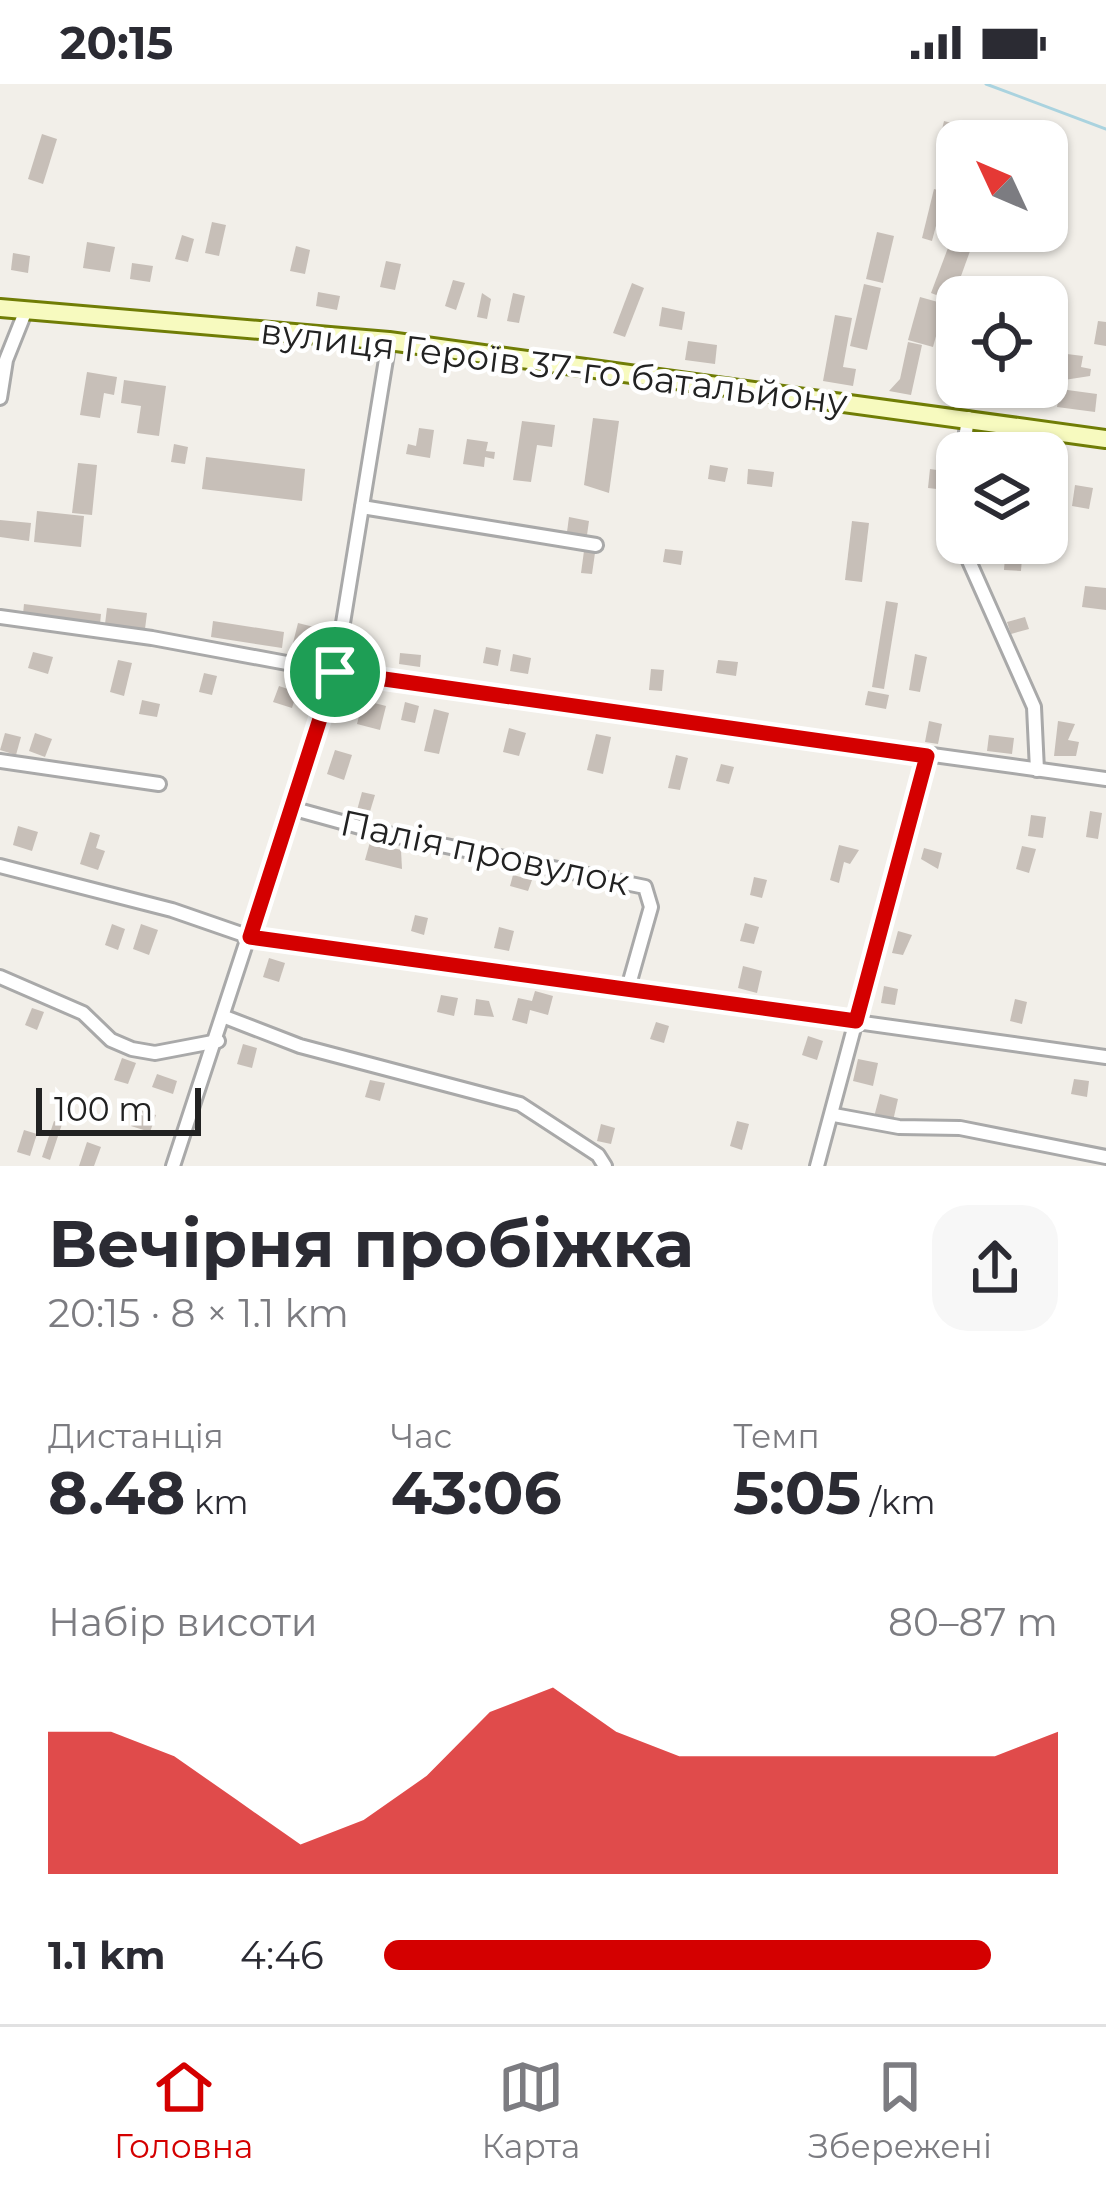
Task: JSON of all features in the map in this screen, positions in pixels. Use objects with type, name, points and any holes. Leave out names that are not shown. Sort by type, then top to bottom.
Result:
[{"type":"street","name":"вулиця Героїв 37-го батальйону","points":[[0,308],[389,341],[1106,439]]},
{"type":"street","points":[[0,398],[6,360],[26,310]]},
{"type":"street","points":[[173,1166],[218,1041],[335,672],[389,341]]},
{"type":"street","points":[[966,432],[968,418]]},
{"type":"street","points":[[362,507],[596,544]]},
{"type":"street","points":[[970,564],[1034,707],[1037,770]]},
{"type":"street","points":[[0,617],[152,638],[335,672],[1106,779]]},
{"type":"street","points":[[817,1166],[927,756]]},
{"type":"street","points":[[0,761],[159,784]]},
{"type":"street","name":"Палія провулок","points":[[291,808],[378,832],[645,887],[651,907],[628,988]]},
{"type":"street","points":[[0,866],[172,910],[250,937],[1106,1057]]},
{"type":"street","points":[[0,976],[83,1013],[111,1040],[132,1049],[155,1053],[218,1041]]},
{"type":"street","points":[[225,1017],[300,1046],[531,1108],[595,1152],[605,1166]]},
{"type":"street","points":[[834,1115],[899,1127],[960,1128],[1106,1157]]},
{"type":"building","points":[[42,134],[57,139],[43,184],[28,179]]},
{"type":"building","points":[[934,189],[936,226],[932,241],[922,238]]},
{"type":"building","points":[[212,222],[226,225],[219,256],[205,253]]},
{"type":"building","points":[[877,232],[894,236],[883,283],[866,279]]},
{"type":"building","points":[[182,235],[194,239],[188,262],[175,259]]},
{"type":"building","points":[[87,242],[115,247],[110,272],[83,268]]},
{"type":"building","points":[[296,246],[310,250],[305,274],[290,271]]},
{"type":"building","points":[[946,252],[970,252],[961,276],[937,276]]},
{"type":"building","points":[[13,253],[30,256],[28,273],[11,270]]},
{"type":"building","points":[[386,261],[401,264],[395,290],[380,287]]},
{"type":"building","points":[[132,263],[153,266],[150,282],[130,279]]},
{"type":"building","points":[[453,280],[465,283],[456,310],[445,306]]},
{"type":"building","points":[[632,283],[644,288],[625,337],[613,333]]},
{"type":"building","points":[[864,284],[881,288],[867,350],[850,346]]},
{"type":"building","points":[[318,292],[340,296],[337,310],[316,306]]},
{"type":"building","points":[[482,293],[491,299],[487,319],[477,317]]},
{"type":"building","points":[[513,293],[525,296],[519,323],[507,321]]},
{"type":"building","points":[[920,297],[936,301],[933,347],[908,340]]},
{"type":"building","points":[[662,307],[685,312],[682,330],[659,326]]},
{"type":"building","points":[[835,315],[852,318],[843,367],[856,369],[853,386],[823,381]]},
{"type":"building","points":[[1098,321],[1106,322],[1106,346],[1094,344]]},
{"type":"building","points":[[688,341],[717,345],[715,364],[685,360]]},
{"type":"building","points":[[908,342],[922,345],[911,395],[889,391],[900,379]]},
{"type":"building","points":[[1068,354],[1083,356],[1081,367],[1091,369],[1090,376],[1068,379]]},
{"type":"building","points":[[87,372],[117,377],[114,395],[104,393],[100,418],[80,415]]},
{"type":"building","points":[[124,380],[166,386],[159,436],[137,433],[141,406],[121,403]]},
{"type":"building","points":[[1068,390],[1097,394],[1095,412],[1065,408]]},
{"type":"building","points":[[593,418],[619,421],[609,493],[584,485]]},
{"type":"building","points":[[522,421],[555,425],[552,447],[537,445],[531,482],[513,480]]},
{"type":"building","points":[[419,428],[434,430],[430,458],[406,454],[408,444],[416,446]]},
{"type":"building","points":[[467,439],[488,442],[486,451],[495,452],[494,459],[485,457],[484,467],[463,464]]},
{"type":"building","points":[[174,444],[188,447],[185,464],[171,462]]},
{"type":"building","points":[[206,457],[305,469],[302,501],[202,489]]},
{"type":"building","points":[[78,463],[97,465],[92,515],[72,513]]},
{"type":"building","points":[[710,465],[728,468],[725,482],[708,479]]},
{"type":"building","points":[[748,469],[774,472],[772,487],[747,484]]},
{"type":"building","points":[[930,469],[936,470],[936,489],[928,488]]},
{"type":"building","points":[[1075,485],[1093,488],[1089,509],[1072,506]]},
{"type":"building","points":[[37,511],[84,516],[81,547],[34,542]]},
{"type":"building","points":[[569,517],[589,521],[587,535],[567,532]]},
{"type":"building","points":[[0,520],[31,523],[29,541],[0,537]]},
{"type":"building","points":[[852,521],[869,523],[862,582],[845,580]]},
{"type":"building","points":[[665,549],[683,551],[681,565],[663,562]]},
{"type":"building","points":[[584,551],[595,553],[592,574],[581,573]]},
{"type":"building","points":[[1004,564],[1022,564],[1021,571],[1004,570]]},
{"type":"building","points":[[1085,586],[1106,588],[1106,610],[1082,607]]},
{"type":"building","points":[[886,601],[898,603],[884,689],[872,687]]},
{"type":"building","points":[[24,604],[101,614],[100,624],[23,614]]},
{"type":"building","points":[[107,608],[147,613],[145,629],[105,624]]},
{"type":"building","points":[[1025,617],[1029,629],[1011,634],[1007,622]]},
{"type":"building","points":[[213,621],[284,632],[282,648],[211,637]]},
{"type":"building","points":[[298,623],[314,627],[309,647],[293,643]]},
{"type":"building","points":[[486,647],[501,650],[498,666],[483,663]]},
{"type":"building","points":[[33,652],[53,657],[48,674],[28,668]]},
{"type":"building","points":[[400,653],[421,655],[420,667],[399,664]]},
{"type":"building","points":[[513,654],[531,658],[528,674],[510,671]]},
{"type":"building","points":[[915,654],[927,657],[920,692],[909,690]]},
{"type":"building","points":[[118,660],[132,663],[124,696],[110,692]]},
{"type":"building","points":[[718,660],[738,662],[736,676],[716,673]]},
{"type":"building","points":[[651,669],[664,670],[662,691],[649,690]]},
{"type":"building","points":[[204,673],[217,676],[212,695],[199,692]]},
{"type":"building","points":[[279,686],[297,692],[292,708],[273,702]]},
{"type":"building","points":[[868,691],[889,695],[886,709],[865,705]]},
{"type":"building","points":[[142,700],[160,704],[157,717],[139,714]]},
{"type":"building","points":[[363,700],[386,706],[380,730],[357,724]]},
{"type":"building","points":[[405,702],[419,706],[415,723],[401,720]]},
{"type":"building","points":[[434,709],[449,713],[439,754],[424,751]]},
{"type":"building","points":[[929,721],[942,724],[938,744],[925,742]]},
{"type":"building","points":[[1058,721],[1075,724],[1068,740],[1079,742],[1076,756],[1054,756]]},
{"type":"building","points":[[509,728],[526,733],[519,756],[503,752]]},
{"type":"building","points":[[5,733],[21,737],[16,755],[0,750]]},
{"type":"building","points":[[35,733],[52,739],[45,757],[29,751]]},
{"type":"building","points":[[596,734],[611,737],[603,774],[587,770]]},
{"type":"building","points":[[989,735],[1014,738],[1012,754],[987,751]]},
{"type":"building","points":[[335,750],[352,755],[344,780],[327,774]]},
{"type":"building","points":[[676,755],[688,758],[680,790],[668,788]]},
{"type":"building","points":[[721,764],[734,767],[729,784],[716,781]]},
{"type":"building","points":[[362,792],[375,795],[368,818],[356,814]]},
{"type":"building","points":[[1090,811],[1102,813],[1098,839],[1086,837]]},
{"type":"building","points":[[1031,815],[1046,817],[1043,838],[1028,836]]},
{"type":"building","points":[[18,826],[38,832],[32,851],[13,845]]},
{"type":"building","points":[[90,832],[100,835],[96,848],[105,851],[98,870],[80,864]]},
{"type":"building","points":[[370,842],[401,850],[402,869],[365,860]]},
{"type":"building","points":[[839,845],[859,850],[850,864],[844,862],[839,883],[830,880]]},
{"type":"building","points":[[1022,846],[1036,849],[1029,873],[1016,869]]},
{"type":"building","points":[[924,848],[942,853],[938,869],[921,859]]},
{"type":"building","points":[[513,875],[532,880],[528,891],[510,886]]},
{"type":"building","points":[[754,877],[767,880],[762,898],[750,895]]},
{"type":"building","points":[[415,915],[428,918],[424,935],[411,931]]},
{"type":"building","points":[[745,923],[759,927],[754,944],[740,941]]},
{"type":"building","points":[[112,924],[125,929],[118,950],[105,945]]},
{"type":"building","points":[[141,924],[158,930],[149,955],[133,949]]},
{"type":"building","points":[[499,927],[514,931],[509,951],[494,948]]},
{"type":"building","points":[[898,931],[912,935],[903,955],[892,953]]},
{"type":"building","points":[[269,958],[285,963],[279,982],[263,977]]},
{"type":"building","points":[[743,966],[762,971],[757,993],[738,988]]},
{"type":"building","points":[[884,986],[898,989],[895,1005],[881,1003]]},
{"type":"building","points":[[535,991],[553,996],[548,1015],[530,1010],[527,1024],[512,1020],[518,998],[532,1001]]},
{"type":"building","points":[[441,995],[458,998],[454,1016],[437,1012]]},
{"type":"building","points":[[476,999],[489,1001],[494,1017],[474,1015]]},
{"type":"building","points":[[1015,999],[1027,1002],[1022,1024],[1010,1021]]},
{"type":"building","points":[[32,1008],[44,1012],[37,1030],[25,1025]]},
{"type":"building","points":[[656,1022],[669,1026],[664,1043],[650,1039]]},
{"type":"building","points":[[808,1036],[823,1041],[817,1060],[802,1055]]},
{"type":"building","points":[[243,1044],[257,1048],[252,1068],[237,1064]]},
{"type":"building","points":[[122,1058],[136,1063],[128,1084],[114,1080]]},
{"type":"building","points":[[858,1059],[878,1063],[873,1086],[853,1081]]},
{"type":"building","points":[[157,1074],[177,1081],[173,1094],[152,1087]]},
{"type":"building","points":[[1074,1079],[1089,1081],[1087,1097],[1071,1094]]},
{"type":"building","points":[[370,1080],[385,1083],[380,1101],[365,1097]]},
{"type":"building","points":[[880,1094],[898,1099],[893,1121],[874,1117]]},
{"type":"building","points":[[137,1109],[156,1115],[150,1132],[131,1126]]},
{"type":"building","points":[[54,1121],[62,1124],[50,1160],[42,1157]]},
{"type":"building","points":[[737,1121],[749,1124],[742,1150],[730,1146]]},
{"type":"building","points":[[601,1124],[615,1128],[611,1144],[597,1141]]},
{"type":"building","points":[[24,1130],[37,1134],[30,1156],[17,1152]]},
{"type":"building","points":[[87,1142],[101,1147],[94,1166],[79,1166]]},
{"type":"waterway","points":[[986,84],[1106,129]]},
{"type":"route","points":[[335,672],[927,756],[856,1021],[762,1012],[628,988],[250,937],[335,672]]}]
